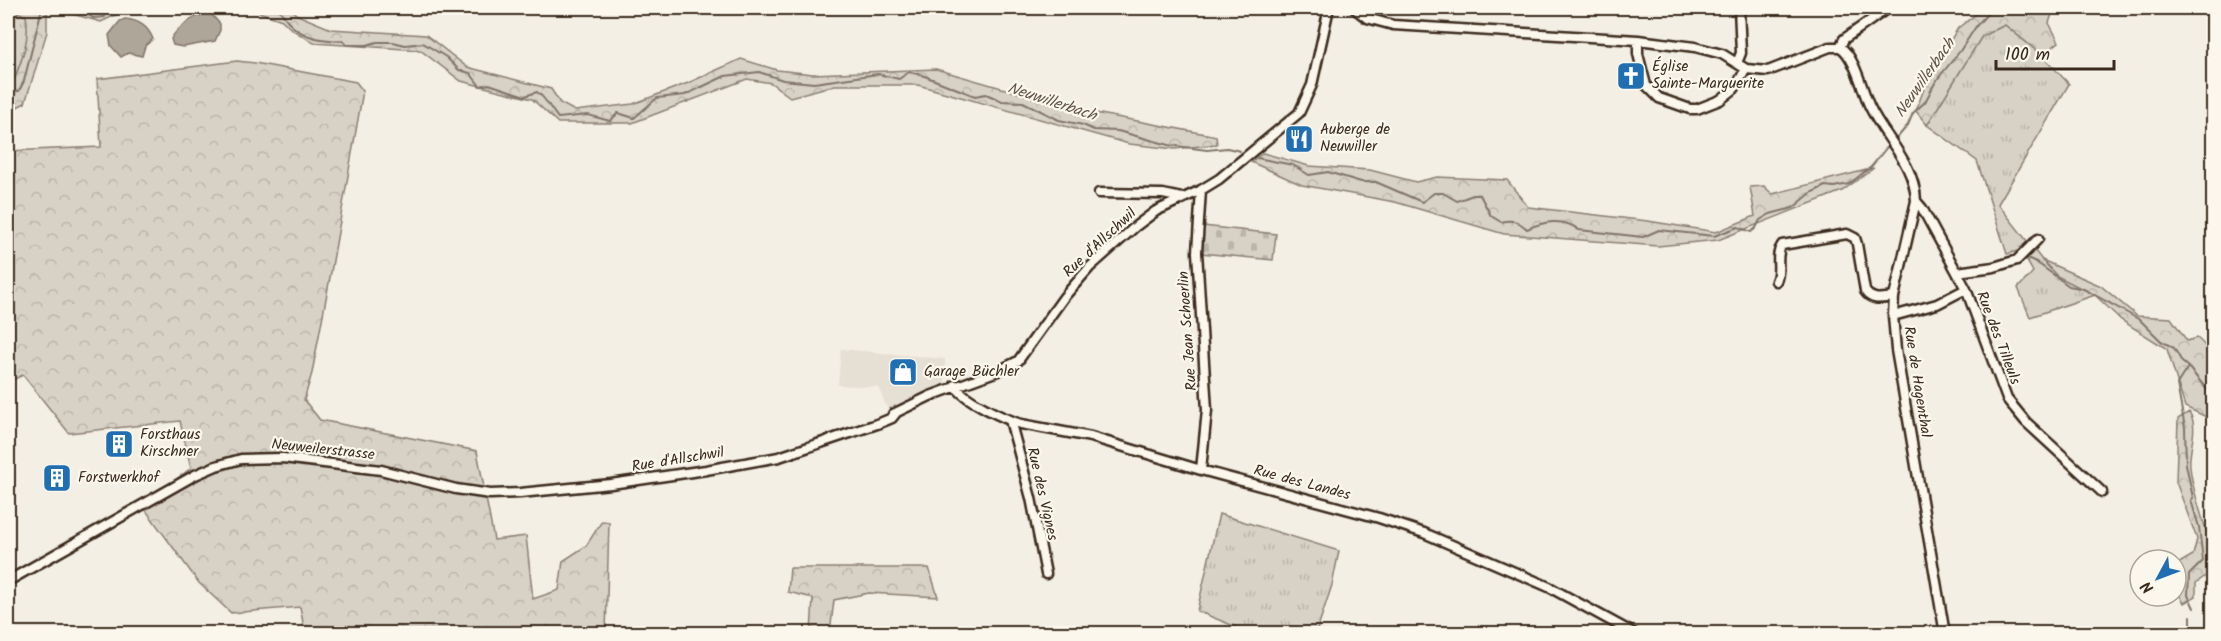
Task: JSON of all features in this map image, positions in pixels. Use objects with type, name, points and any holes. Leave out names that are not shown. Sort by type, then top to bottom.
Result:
[{"type":"street","name":"Rue d'Allschwil","points":[[520,493],[611,484],[779,457],[871,425],[955,386],[998,371],[1018,361],[1064,297],[1090,267],[1136,226],[1156,211],[1219,179],[1299,113],[1312,85],[1329,8]]},
{"type":"street","points":[[1354,8],[1367,18],[1393,25],[1638,40],[1695,47],[1722,54],[1746,69],[1767,71],[1830,47],[1840,47],[1844,39],[1888,8]]},
{"type":"street","points":[[1737,63],[1741,53],[1739,8]]},
{"type":"street","points":[[1638,40],[1638,54],[1646,85],[1659,98],[1690,109],[1697,109],[1720,100],[1734,89],[1746,69]]},
{"type":"street","name":"Rue de Hagenthal","points":[[1840,47],[1849,55],[1877,121],[1909,170],[1916,186],[1916,201],[1894,297],[1893,316],[1896,350],[1945,633]]},
{"type":"street","name":"Rue Jean Schoerlin","points":[[1201,190],[1197,252],[1206,410],[1201,470]]},
{"type":"street","points":[[1099,193],[1162,194],[1183,198]]},
{"type":"street","name":"Rue des Tilleuls","points":[[1916,201],[1923,208],[1932,229],[1966,289],[2007,399],[2040,435],[2102,492]]},
{"type":"street","points":[[1776,281],[1779,249],[1782,245],[1847,234],[1855,238],[1865,291],[1868,296],[1874,299],[1894,297]]},
{"type":"street","points":[[1958,272],[1995,267],[2017,260],[2038,239]]},
{"type":"street","points":[[1893,316],[1937,304],[1966,289]]},
{"type":"street","name":"Rue des Landes","points":[[955,386],[963,394],[1010,420],[1029,426],[1091,437],[1424,533],[1549,587],[1635,633]]},
{"type":"street","name":"Rue des Vignes","points":[[1010,420],[1031,498],[1046,574]]},
{"type":"street","name":"Neuweilerstrasse","points":[[8,581],[195,475],[241,459],[294,459],[381,470],[456,489],[490,494],[520,493]]},
{"type":"shaded area","points":[[204,14],[211,14],[220,24],[215,41],[183,47],[173,45],[171,39],[181,27]]},
{"type":"shaded area","points":[[125,19],[142,24],[153,39],[145,46],[142,56],[128,53],[121,57],[111,46],[109,35],[120,21]]},
{"type":"shaded area","points":[[841,349],[945,359],[945,397],[892,419],[878,387],[838,385]]},
{"type":"green space","points":[[8,8],[149,8],[124,11],[101,22],[65,12],[47,12],[47,32],[25,103],[8,112],[8,89],[11,88],[24,52],[27,25],[26,16],[15,11],[8,14]]},
{"type":"green space","points":[[247,8],[294,8],[295,14],[331,29],[426,35],[467,67],[551,89],[560,103],[575,111],[633,104],[741,59],[777,70],[813,74],[936,69],[1074,109],[1216,136],[1217,144],[1175,149],[1129,144],[918,85],[835,85],[790,97],[771,83],[747,79],[632,123],[558,123],[532,99],[461,81],[420,50],[314,43],[291,29],[282,20]]},
{"type":"green space","points":[[1984,8],[2054,8],[2049,23],[2059,42],[2042,55],[2005,25],[1982,36],[1927,125],[1916,111],[1928,77],[1958,28]]},
{"type":"green space","points":[[15,11],[27,16],[28,25],[21,61],[11,88],[8,89],[8,14]]},
{"type":"green space","points":[[2005,25],[2042,55],[2069,84],[1998,204],[2057,276],[2095,295],[2030,317],[2018,288],[2033,272],[2021,250],[2007,254],[1977,161],[1927,125],[1982,36]]},
{"type":"green space","points":[[237,61],[356,82],[363,91],[312,373],[304,400],[320,420],[477,451],[494,540],[526,536],[533,599],[559,590],[563,561],[586,546],[602,521],[609,522],[606,633],[305,633],[300,607],[231,613],[199,583],[142,505],[191,468],[180,421],[69,433],[23,375],[8,382],[8,151],[101,147],[97,79]]},
{"type":"green space","points":[[1263,153],[1309,166],[1370,170],[1416,182],[1437,177],[1507,180],[1528,207],[1648,221],[1716,232],[1755,216],[1750,187],[1764,186],[1772,194],[1874,168],[1842,191],[1718,240],[1658,246],[1504,234],[1395,202],[1302,185],[1251,162]]},
{"type":"green space","points":[[1203,226],[1276,234],[1273,260],[1201,253]]},
{"type":"green space","points":[[2042,260],[2101,286],[2137,316],[2171,318],[2187,341],[2197,338],[2205,346],[2213,365],[2215,387],[2213,420],[2185,407],[2167,349],[2121,320],[2095,295],[2057,276]]},
{"type":"green space","points":[[2189,412],[2194,425],[2190,466],[2209,544],[2212,571],[2196,583],[2196,596],[2188,601],[2188,558],[2193,555],[2197,539],[2176,482],[2178,419]]},
{"type":"green space","points":[[1219,514],[1339,551],[1332,585],[1316,633],[1251,633],[1197,611]]},
{"type":"green space","points":[[790,568],[929,568],[938,597],[869,593],[834,600],[830,633],[811,633],[813,598],[788,592]]},
{"type":"waterway","points":[[8,92],[19,91],[24,81],[42,8]]},
{"type":"waterway","points":[[80,8],[93,18],[105,17],[99,9],[107,8]]},
{"type":"waterway","name":"Neuwillerbach","points":[[276,8],[297,30],[316,38],[343,41],[347,45],[367,45],[377,42],[405,45],[423,43],[446,57],[459,70],[470,73],[480,86],[489,84],[525,96],[537,92],[558,118],[588,115],[610,121],[618,113],[634,118],[657,98],[685,95],[725,76],[759,72],[783,80],[814,83],[878,74],[899,79],[909,72],[975,96],[986,94],[1002,101],[1023,102],[1059,120],[1094,130],[1118,131],[1169,145],[1207,150],[1227,148],[1240,151]]},
{"type":"waterway","name":"Neuwillerbach","points":[[1897,138],[1908,125],[1913,113],[1925,102],[1936,81],[1977,25],[1988,13],[1998,8]]},
{"type":"waterway","name":"Neuwillerbach","points":[[1257,158],[1293,165],[1309,175],[1328,172],[1361,182],[1376,182],[1422,202],[1434,193],[1443,193],[1457,201],[1480,195],[1491,216],[1501,222],[1515,221],[1527,229],[1540,224],[1560,222],[1579,230],[1643,237],[1659,230],[1714,236],[1738,227],[1751,232],[1760,220],[1770,214],[1793,208],[1811,193],[1825,186],[1849,184],[1871,167],[1887,147]]},
{"type":"waterway","points":[[2027,258],[2069,286],[2084,289],[2140,320],[2161,341],[2174,348],[2182,362],[2188,367],[2177,384],[2185,428],[2186,464],[2193,498],[2191,500],[2199,527],[2203,561],[2189,575],[2188,595],[2194,608]]},
{"type":"waterway","points":[[2189,368],[2214,398]]},
{"type":"waterway","points":[[2191,616],[2191,634]]},
{"type":"place","name":"Église Sainte-Marguerite","points":[[1631,76]]},
{"type":"place","name":"Auberge de Neuwiller","points":[[1299,139]]},
{"type":"place","name":"Garage Büchler","points":[[903,372]]},
{"type":"place","name":"Forsthaus Kirschner","points":[[119,444]]},
{"type":"place","name":"Forstwerkhof","points":[[57,478]]}]
